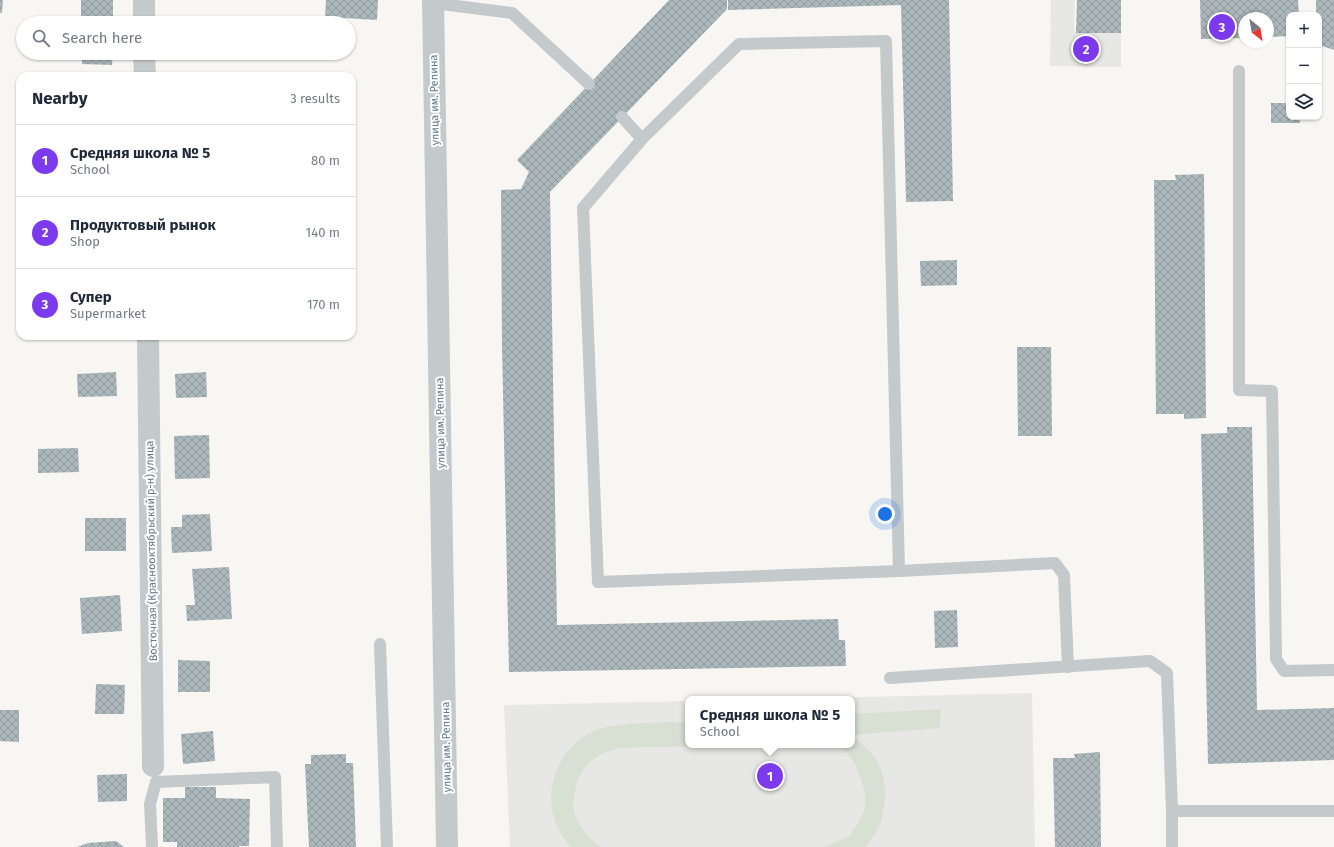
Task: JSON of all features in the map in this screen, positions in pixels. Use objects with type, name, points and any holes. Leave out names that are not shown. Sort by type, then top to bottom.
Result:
[{"type":"street","points":[[144,0],[144,16]]},
{"type":"street","name":"улица им. Репина","points":[[433,2],[447,847]]},
{"type":"street","points":[[144,60],[145,72]]},
{"type":"street","name":"Восточная (Краснооктябрьский р-н) улица","points":[[148,340],[153,766]]},
{"type":"lane","points":[[433,2],[512,13],[589,84]]},
{"type":"lane","points":[[899,571],[886,41],[739,44],[642,139],[582,208],[598,582],[899,571],[1055,563],[1064,575],[1068,667]]},
{"type":"lane","points":[[1240,71],[1239,390],[1272,392],[1276,659],[1284,671],[1334,670]]},
{"type":"lane","points":[[622,117],[642,139]]},
{"type":"lane","points":[[380,644],[387,847]]},
{"type":"lane","points":[[890,678],[1150,661],[1167,673],[1172,847]]},
{"type":"lane","points":[[152,847],[150,804],[156,782],[275,778],[277,847]]},
{"type":"lane","points":[[1172,811],[1334,811]]},
{"type":"shaded area","points":[[1051,0],[1075,0],[1074,31],[1121,32],[1121,67],[1050,66]]},
{"type":"shaded area","points":[[1032,693],[1035,847],[510,847],[504,705],[685,701],[685,748],[855,748],[855,697]]},
{"type":"shaded area","points":[[941,709],[940,728],[855,735],[855,714]]},
{"type":"shaded area","points":[[685,722],[685,747],[620,748],[606,752],[589,763],[582,772],[577,784],[573,804],[574,812],[584,832],[601,847],[570,847],[556,824],[552,809],[552,785],[560,763],[574,744],[594,731],[615,726],[640,723]]},
{"type":"shaded area","points":[[855,737],[873,755],[878,763],[882,771],[885,790],[882,817],[879,826],[865,847],[823,847],[850,835],[865,809],[865,791],[856,766],[848,753],[841,748],[855,748]]},
{"type":"building","points":[[0,0],[3,0],[2,13],[0,13]]},
{"type":"building","points":[[81,0],[113,0],[113,16],[81,16]]},
{"type":"building","points":[[326,0],[378,0],[377,20],[356,19],[356,16],[325,16]]},
{"type":"building","points":[[669,0],[727,0],[727,9],[550,192],[557,625],[838,619],[839,640],[845,640],[846,666],[509,672],[502,346],[501,190],[521,189],[529,172],[517,160]]},
{"type":"building","points":[[728,0],[949,0],[953,201],[906,202],[901,5],[728,10]]},
{"type":"building","points":[[1077,0],[1121,0],[1121,33],[1076,33]]},
{"type":"building","points":[[1200,0],[1298,0],[1299,12],[1286,12],[1286,36],[1274,37],[1274,12],[1238,12],[1238,38],[1201,39]]},
{"type":"building","points":[[1316,0],[1334,0],[1334,50],[1322,46],[1322,12],[1316,12]]},
{"type":"building","points":[[82,60],[112,60],[112,65],[82,64]]},
{"type":"building","points":[[1271,103],[1286,103],[1286,120],[1300,120],[1300,123],[1271,123]]},
{"type":"building","points":[[1204,174],[1206,418],[1184,419],[1184,414],[1156,414],[1154,180],[1176,180],[1175,175]]},
{"type":"building","points":[[957,260],[957,285],[921,286],[920,261]]},
{"type":"building","points":[[1017,347],[1051,347],[1052,436],[1018,436]]},
{"type":"building","points":[[116,372],[117,396],[78,397],[77,374]]},
{"type":"building","points":[[206,372],[207,397],[176,398],[175,374]]},
{"type":"building","points":[[1227,427],[1252,427],[1257,710],[1334,708],[1334,760],[1208,764],[1201,434],[1227,433]]},
{"type":"building","points":[[209,435],[210,478],[175,479],[174,436]]},
{"type":"building","points":[[78,448],[79,472],[38,473],[38,449]]},
{"type":"building","points":[[210,514],[212,551],[172,553],[171,527],[182,527],[182,515]]},
{"type":"building","points":[[85,518],[126,518],[126,551],[85,551]]},
{"type":"building","points":[[229,567],[232,619],[187,621],[186,605],[195,605],[192,569]]},
{"type":"building","points":[[120,595],[122,631],[82,634],[80,598]]},
{"type":"building","points":[[957,610],[958,647],[935,648],[934,611]]},
{"type":"building","points":[[178,660],[210,661],[210,692],[178,692]]},
{"type":"building","points":[[96,684],[125,685],[124,714],[95,714]]},
{"type":"building","points":[[0,710],[19,710],[19,742],[0,741]]},
{"type":"building","points":[[213,731],[215,761],[183,764],[181,734]]},
{"type":"building","points":[[1100,752],[1101,847],[1055,847],[1053,758],[1075,758],[1074,754]]},
{"type":"building","points":[[346,754],[346,763],[353,763],[356,847],[309,847],[305,764],[311,764],[311,755]]},
{"type":"building","points":[[127,774],[127,801],[98,802],[97,775]]},
{"type":"building","points":[[185,787],[216,787],[216,798],[250,799],[249,846],[177,847],[177,842],[163,842],[163,798],[185,798]]},
{"type":"building","points":[[116,841],[124,847],[77,847],[88,843]]},
{"type":"place","name":"Супер","points":[[1222,27]]},
{"type":"place","name":"Продуктовый рынок","points":[[1086,49]]},
{"type":"place","name":"Средняя школа № 5","points":[[770,776]]}]
